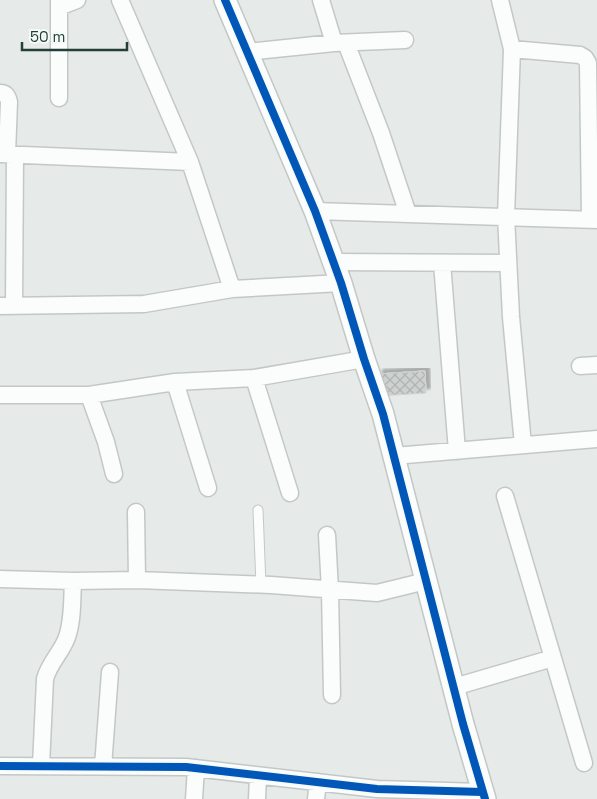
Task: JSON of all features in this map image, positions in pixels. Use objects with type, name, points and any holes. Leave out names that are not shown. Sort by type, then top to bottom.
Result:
[{"type":"street","points":[[59,98],[59,3],[77,0]]},
{"type":"street","points":[[120,0],[190,162],[232,289]]},
{"type":"street","points":[[0,766],[196,768],[318,782],[377,794],[484,795],[383,414],[341,283],[315,211],[225,0]]},
{"type":"street","points":[[321,0],[381,133],[408,214]]},
{"type":"street","points":[[500,0],[512,49],[506,216],[511,317],[524,445]]},
{"type":"street","points":[[247,52],[340,43],[405,40]]},
{"type":"street","points":[[315,211],[594,220],[588,63],[580,55],[512,49]]},
{"type":"street","points":[[0,93],[4,93],[8,97],[9,102],[7,306],[144,304],[232,289],[341,283]]},
{"type":"street","points":[[7,154],[190,162]]},
{"type":"street","points":[[333,262],[508,263]]},
{"type":"street","points":[[442,263],[457,451]]},
{"type":"street","points":[[0,395],[89,395],[175,382],[254,378],[364,359]]},
{"type":"street","points":[[580,366],[597,365]]},
{"type":"street","points":[[254,378],[290,493]]},
{"type":"street","points":[[175,382],[208,488]]},
{"type":"street","points":[[89,395],[106,442],[114,474]]},
{"type":"street","points":[[394,456],[597,439]]},
{"type":"street","points":[[505,496],[584,763]]},
{"type":"street","points":[[136,512],[137,580]]},
{"type":"street","points":[[327,535],[332,695]]},
{"type":"street","points":[[0,579],[137,580],[261,585],[378,593],[426,580]]},
{"type":"street","points":[[41,766],[45,679],[50,666],[67,637],[74,581]]},
{"type":"street","points":[[454,687],[553,658]]},
{"type":"street","points":[[103,767],[110,672]]},
{"type":"street","points":[[194,799],[196,768]]},
{"type":"street","points":[[257,799],[258,776]]},
{"type":"street","points":[[316,799],[318,782]]},
{"type":"lane","points":[[258,510],[261,585]]},
{"type":"building","points":[[425,371],[426,393],[379,396],[378,374]]},
{"type":"cycle path","points":[[225,0],[315,211],[341,283],[383,414],[463,724],[485,799]]},
{"type":"cycle path","points":[[0,766],[186,767],[377,789],[482,792]]}]
